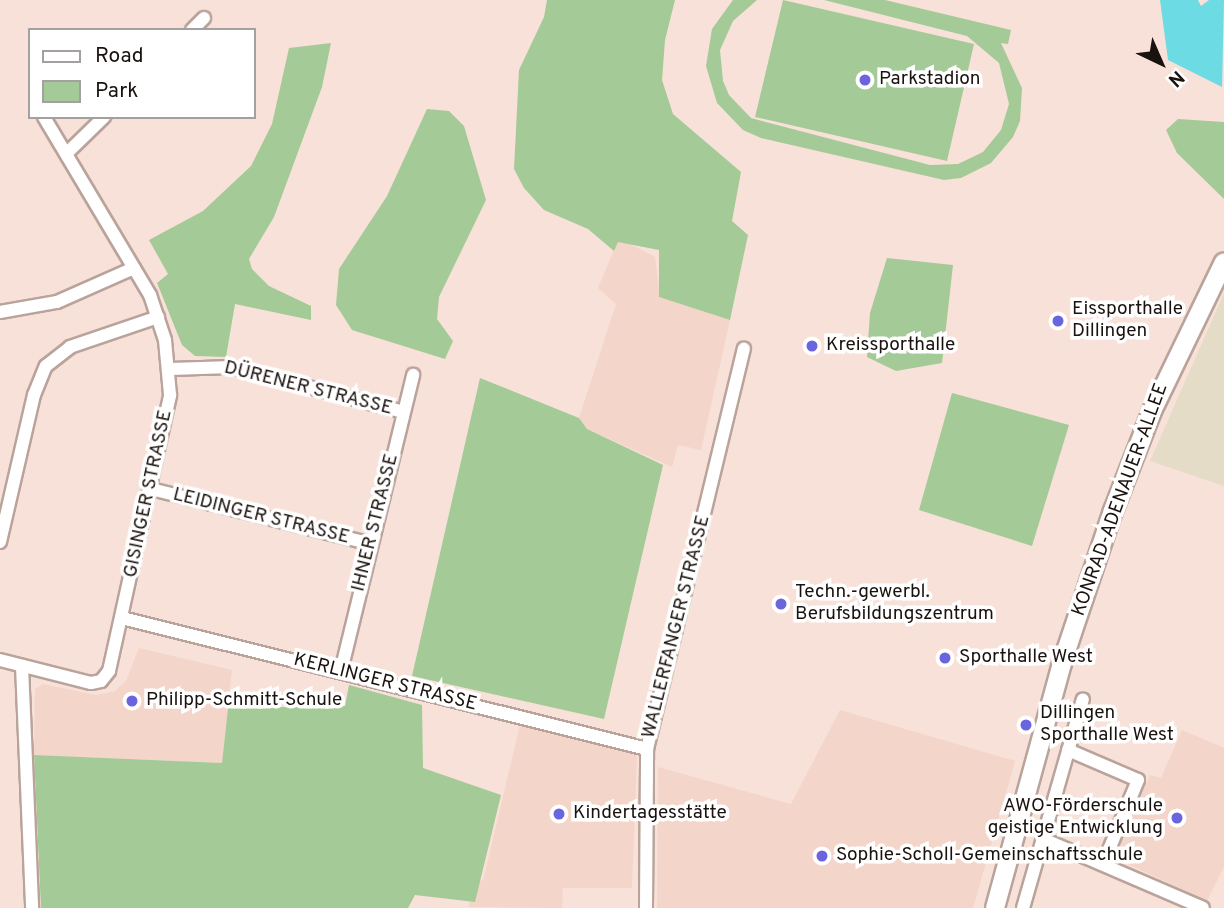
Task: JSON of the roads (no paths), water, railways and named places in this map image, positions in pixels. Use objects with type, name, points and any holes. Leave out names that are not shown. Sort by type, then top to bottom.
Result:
[{"type":"street","points":[[194,28],[204,18]]},
{"type":"street","name":"GISINGER STRASSE","points":[[22,666],[91,683],[101,681],[109,671],[166,426],[170,369],[158,317],[134,268],[45,119]]},
{"type":"street","points":[[67,153],[102,119]]},
{"type":"street","name":"KONRAD-ADENAUER-ALLEE","points":[[995,908],[1062,663],[1113,511],[1152,411],[1224,262]]},
{"type":"street","points":[[0,312],[57,302],[134,268]]},
{"type":"street","points":[[0,542],[34,395],[46,366],[70,347],[158,317]]},
{"type":"street","name":"WALLERFANGER STRASSE","points":[[646,908],[648,749],[744,349]]},
{"type":"street","name":"DÜRENER STRASSE","points":[[170,369],[232,367],[403,412]]},
{"type":"street","name":"IHNER STRASSE","points":[[341,671],[414,375]]},
{"type":"street","name":"LEIDINGER STRASSE","points":[[151,489],[371,544]]},
{"type":"street","name":"KERLINGER STRASSE","points":[[122,618],[648,749]]},
{"type":"street","points":[[0,660],[22,666],[32,908]]},
{"type":"street","points":[[1024,908],[1083,699]]},
{"type":"street","points":[[1068,750],[1139,780],[1103,864]]},
{"type":"street","points":[[1043,839],[1203,908]]},
{"type":"water","points":[[1160,0],[1198,0],[1201,6],[1209,0],[1224,0],[1222,87],[1168,60]]},
{"type":"place","name":"Parkstadion","points":[[865,80]]},
{"type":"place","name":"Eissporthalle Dillingen","points":[[1058,321]]},
{"type":"place","name":"Kreissporthalle","points":[[812,346]]},
{"type":"place","name":"Techn.-gewerbl. Berufsbildungszentrum","points":[[781,604]]},
{"type":"place","name":"Sporthalle West","points":[[945,658]]},
{"type":"place","name":"Philipp-Schmitt-Schule","points":[[132,701]]},
{"type":"place","name":"Dillingen Sporthalle West","points":[[1026,725]]},
{"type":"place","name":"Kindertagesstätte","points":[[559,814]]},
{"type":"place","name":"AWO-Förderschule geistige Entwicklung","points":[[1177,818]]},
{"type":"place","name":"Sophie-Scholl-Gemeinschaftsschule","points":[[822,856]]}]
